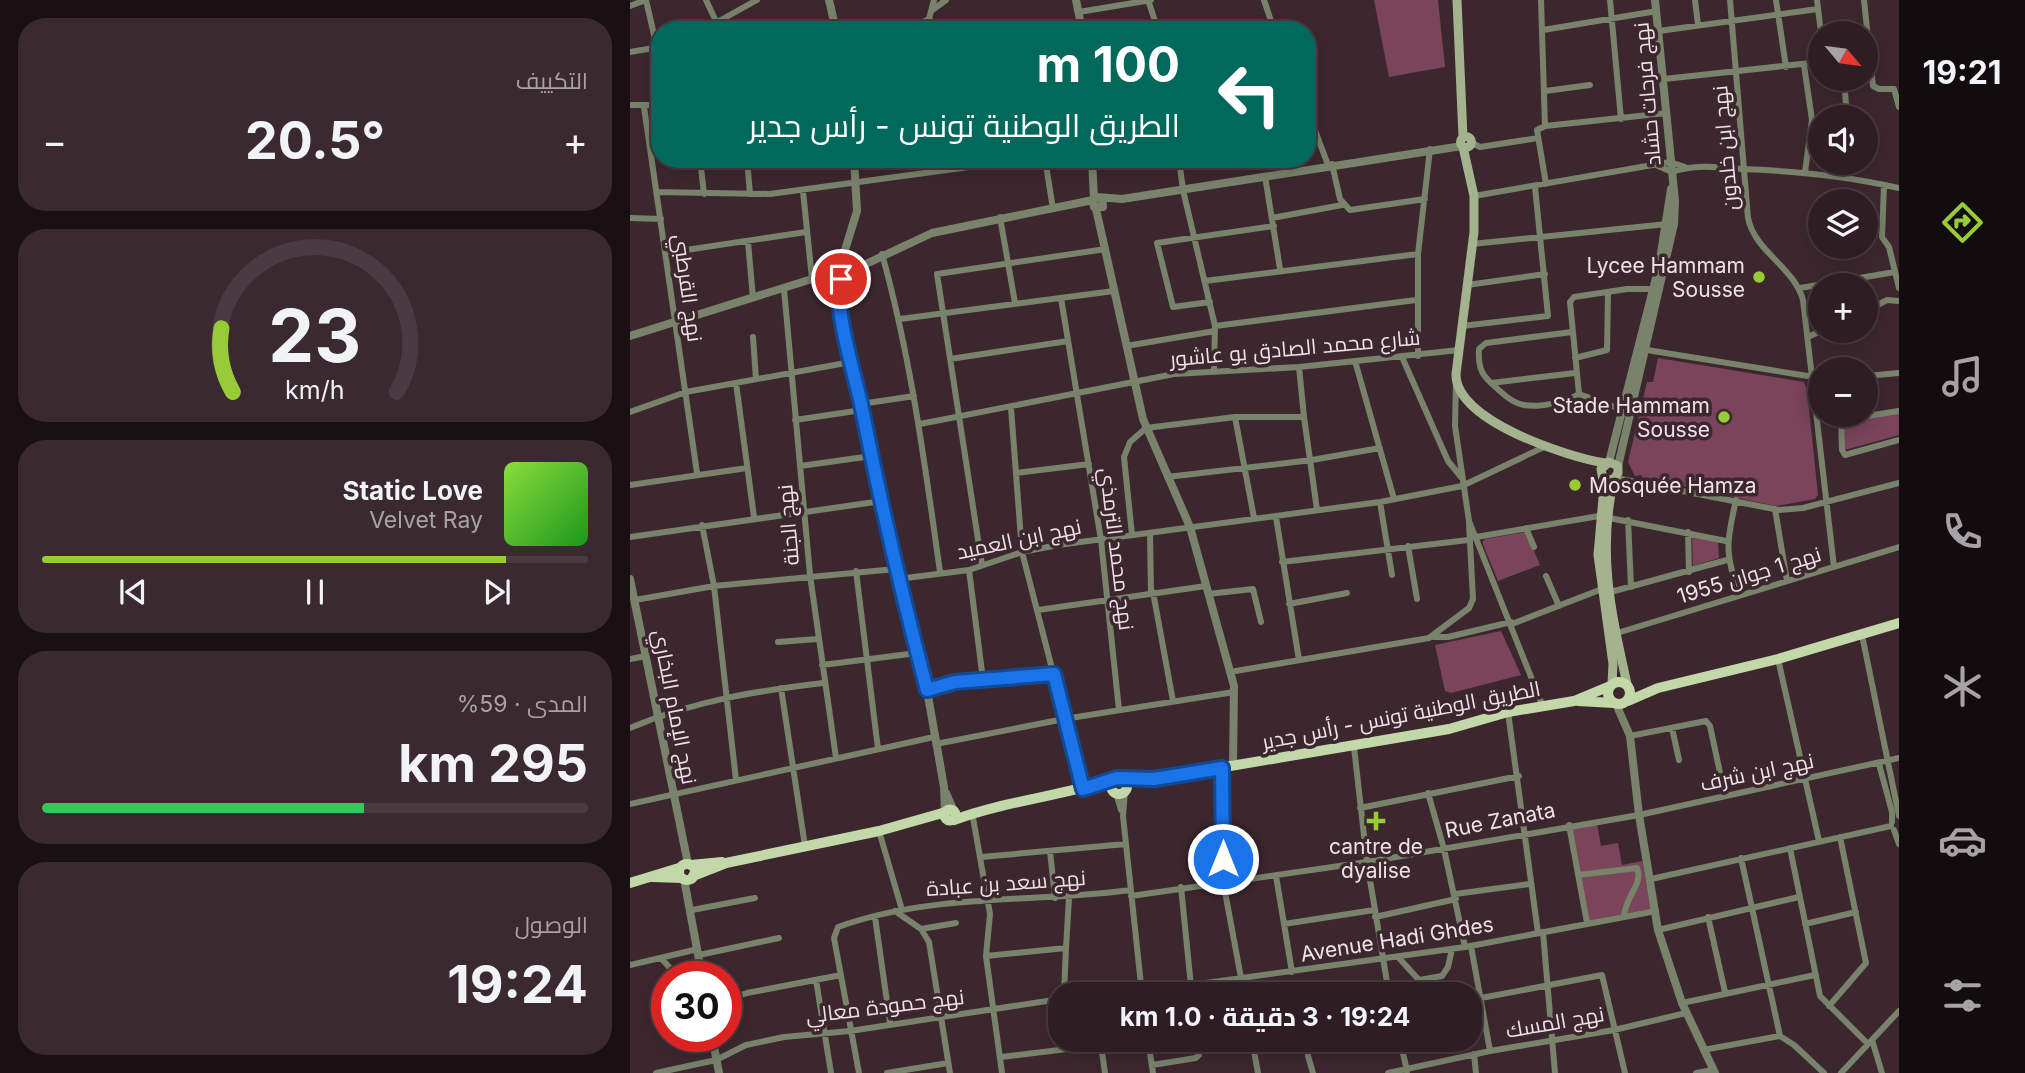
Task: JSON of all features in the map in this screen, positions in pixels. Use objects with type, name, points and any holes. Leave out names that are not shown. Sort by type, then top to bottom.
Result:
[{"type":"main road","points":[[1450,0],[1457,34]]},
{"type":"main road","points":[[1457,0],[1457,34],[1466,142],[1474,195],[1472,244],[1456,380],[1466,399],[1501,425],[1544,447],[1610,471],[1604,491],[1598,555],[1612,634],[1631,693],[1621,702],[1608,697],[1611,685],[1612,634]]},
{"type":"main road","name":"الطريق الوطنية تونس - رأس جدير","points":[[630,884],[652,877],[1083,789],[1118,779],[1154,779],[1354,747],[1450,729],[1508,712],[1574,701],[1621,702],[1658,688],[1778,659],[1899,623]]},
{"type":"main road","points":[[1611,685],[1620,681],[1628,685]]},
{"type":"main road","name":"الطريق الوطنية تونس - رأس جدير","points":[[1574,701],[1611,685]]},
{"type":"main road","name":"الطريق الوطنية تونس - رأس جدير","points":[[1628,685],[1658,688]]},
{"type":"main road","points":[[1118,779],[1111,786],[1120,791]]},
{"type":"main road","name":"الطريق الوطنية تونس - رأس جدير","points":[[1083,789],[1120,791],[1154,779]]},
{"type":"street","points":[[630,6],[646,0],[651,21]]},
{"type":"street","points":[[706,0],[716,21]]},
{"type":"street","points":[[727,21],[757,0]]},
{"type":"street","points":[[829,0],[834,21]]},
{"type":"street","points":[[925,21],[929,19],[934,0]]},
{"type":"street","points":[[931,11],[946,0]]},
{"type":"street","points":[[1076,0],[1080,21]]},
{"type":"street","points":[[1079,12],[1149,0],[1155,21]]},
{"type":"street","points":[[1264,0],[1271,21]]},
{"type":"street","points":[[1541,0],[1545,126]]},
{"type":"street","points":[[1610,0],[1621,118]]},
{"type":"street","name":"نهج فرحات حشاد","points":[[1655,0],[1672,186]]},
{"type":"street","points":[[1695,0],[1698,25]]},
{"type":"street","name":"نهج ابن خلدون","points":[[1730,0],[1751,231],[1800,288],[1808,326]]},
{"type":"street","points":[[1776,0],[1786,67]]},
{"type":"street","points":[[1817,0],[1820,21]]},
{"type":"street","points":[[1864,0],[1865,21]]},
{"type":"street","points":[[1659,31],[1818,9]]},
{"type":"street","points":[[1543,30],[1657,11]]},
{"type":"street","points":[[630,52],[651,49]]},
{"type":"street","points":[[1664,79],[1735,74],[1808,64]]},
{"type":"street","points":[[1804,65],[1812,120],[1805,172]]},
{"type":"street","points":[[1545,91],[1590,85]]},
{"type":"street","points":[[1878,88],[1894,89],[1899,107]]},
{"type":"street","points":[[630,105],[651,107]]},
{"type":"street","name":"نهج القرطبي","points":[[644,107],[651,153]]},
{"type":"street","points":[[1546,184],[1538,128],[1667,113]]},
{"type":"street","points":[[1316,131],[1342,205]]},
{"type":"street","points":[[1316,167],[1466,142],[1480,147],[1538,138]]},
{"type":"street","points":[[1418,356],[1416,300],[1419,254],[1434,149]]},
{"type":"street","points":[[1474,195],[1535,187],[1670,162],[1686,167],[1805,172],[1847,177],[1899,188]]},
{"type":"street","points":[[1658,166],[1672,172],[1686,167]]},
{"type":"street","name":"نهج القرطبي","points":[[653,168],[697,473]]},
{"type":"street","points":[[701,168],[704,194]]},
{"type":"street","points":[[748,168],[750,194]]},
{"type":"street","points":[[855,168],[857,211],[837,292],[898,579],[927,690],[949,815]]},
{"type":"street","points":[[657,192],[750,194],[803,191],[961,168]]},
{"type":"street","points":[[1046,168],[1053,209]]},
{"type":"street","points":[[1093,168],[1114,291],[1146,428],[1190,527],[1234,692],[1223,881],[1241,980]]},
{"type":"street","points":[[1180,168],[1182,190],[1196,237],[1215,328],[1214,370]]},
{"type":"street","points":[[630,336],[841,270],[932,233],[1000,217],[1312,168]]},
{"type":"street","points":[[1265,176],[1280,269]]},
{"type":"street","points":[[1884,185],[1882,237],[1889,247],[1899,288]]},
{"type":"street","points":[[1628,411],[1667,224],[1672,186]]},
{"type":"street","points":[[1672,186],[1674,224],[1647,350],[1610,471],[1635,480],[1775,509],[1803,508],[1899,483]]},
{"type":"street","points":[[1462,326],[1546,317],[1548,311],[1545,274],[1535,187]]},
{"type":"street","points":[[803,191],[812,279]]},
{"type":"street","points":[[1210,302],[1173,307],[1157,246],[1165,241],[1273,222],[1342,205],[1356,211],[1425,199]]},
{"type":"street","points":[[1000,217],[1015,303]]},
{"type":"street","points":[[630,219],[660,219]]},
{"type":"street","points":[[1472,244],[1667,224]]},
{"type":"street","points":[[666,253],[806,232]]},
{"type":"street","points":[[748,242],[753,298]]},
{"type":"street","points":[[982,565],[961,417],[936,279],[938,273],[1106,249]]},
{"type":"street","points":[[1205,281],[1280,269],[1419,254]]},
{"type":"street","points":[[878,256],[900,319],[920,424],[940,572]]},
{"type":"street","points":[[1800,288],[1895,272]]},
{"type":"street","points":[[1466,285],[1545,274]]},
{"type":"street","name":"نهج الجنة","points":[[784,289],[810,575],[823,683],[836,758]]},
{"type":"street","points":[[1579,394],[1575,373],[1571,298],[1627,289],[1653,289]]},
{"type":"street","points":[[900,319],[1114,291]]},
{"type":"street","points":[[1575,358],[1607,350],[1608,295]]},
{"type":"street","name":"نهج محمد الترمذي","points":[[1061,298],[1079,393],[1101,540],[1119,710]]},
{"type":"street","points":[[1126,346],[1215,328],[1416,300]]},
{"type":"street","points":[[1878,305],[1887,300],[1899,301]]},
{"type":"street","points":[[1572,332],[1485,344],[1479,349],[1479,365],[1483,375],[1506,397],[1525,406],[1567,400],[1579,394],[1628,411]]},
{"type":"street","points":[[753,337],[756,379]]},
{"type":"street","points":[[950,359],[1068,341]]},
{"type":"street","name":"شارع محمد الصادق بو عاشور","points":[[1079,393],[1134,381],[1214,370],[1299,367],[1459,350]]},
{"type":"street","points":[[1647,350],[1808,378]]},
{"type":"street","points":[[1402,357],[1448,461],[1461,477]]},
{"type":"street","points":[[1355,361],[1394,499]]},
{"type":"street","points":[[630,412],[686,392],[851,362]]},
{"type":"street","points":[[1299,367],[1317,510]]},
{"type":"street","points":[[1491,383],[1575,373]]},
{"type":"street","points":[[1878,375],[1899,373]]},
{"type":"street","points":[[1432,636],[1469,608],[1472,599],[1472,538],[1455,426],[1456,380]]},
{"type":"street","points":[[736,383],[754,517]]},
{"type":"street","points":[[920,424],[1079,393]]},
{"type":"street","points":[[795,420],[914,396]]},
{"type":"street","points":[[1011,408],[1022,552],[1083,789]]},
{"type":"street","points":[[1899,411],[1842,420],[1845,455],[1899,440]]},
{"type":"street","points":[[1132,535],[1124,457],[1130,442],[1146,428],[1235,417],[1304,417]]},
{"type":"street","points":[[1235,417],[1254,519]]},
{"type":"street","name":"نهج ابن خلدون","points":[[1816,427],[1834,567]]},
{"type":"street","name":"نهج ابن العميد","points":[[898,579],[968,570],[1022,552],[1380,502],[1462,486],[1544,447]]},
{"type":"street","points":[[1167,477],[1312,460],[1380,448]]},
{"type":"street","points":[[800,466],[872,456]]},
{"type":"street","points":[[1016,473],[1089,464]]},
{"type":"street","points":[[630,485],[697,473],[747,468]]},
{"type":"street","points":[[1736,500],[1727,541],[1727,560],[1739,595]]},
{"type":"street","points":[[630,537],[754,517],[882,501]]},
{"type":"street","points":[[1380,502],[1392,575]]},
{"type":"street","points":[[1775,509],[1787,581]]},
{"type":"street","points":[[1282,562],[1472,538],[1602,516],[1727,541]]},
{"type":"street","points":[[1276,517],[1299,660]]},
{"type":"street","points":[[1628,520],[1631,587]]},
{"type":"street","points":[[702,525],[714,586],[737,780]]},
{"type":"street","points":[[1526,528],[1534,547]]},
{"type":"street","points":[[1688,532],[1689,572]]},
{"type":"street","points":[[1150,533],[1152,592],[1173,701]]},
{"type":"street","points":[[1472,538],[1511,623],[1543,707]]},
{"type":"street","points":[[1408,546],[1417,599]]},
{"type":"street","name":"نهج 1 جوان 1955","points":[[1612,634],[1899,547]]},
{"type":"street","points":[[1230,673],[1432,636],[1447,637],[1511,623],[1604,592],[1727,560]]},
{"type":"street","points":[[635,600],[714,586],[896,569]]},
{"type":"street","points":[[968,570],[983,680]]},
{"type":"street","points":[[856,571],[878,749]]},
{"type":"street","points":[[1546,576],[1559,606]]},
{"type":"street","name":"نهج الإمام البخاري","points":[[630,579],[675,796],[700,961]]},
{"type":"street","points":[[1038,610],[1152,592],[1253,589],[1261,622]]},
{"type":"street","points":[[1289,604],[1347,593]]},
{"type":"street","points":[[1862,635],[1899,844]]},
{"type":"street","points":[[778,642],[818,639]]},
{"type":"street","points":[[822,665],[917,653]]},
{"type":"street","points":[[630,659],[646,656]]},
{"type":"street","points":[[1778,659],[1819,841]]},
{"type":"street","points":[[927,690],[955,682],[1054,674]]},
{"type":"street","points":[[630,728],[657,716],[725,696],[823,683]]},
{"type":"street","points":[[781,688],[791,768],[805,846]]},
{"type":"street","points":[[630,804],[878,749],[1234,692]]},
{"type":"street","points":[[1621,702],[1630,736],[1639,815],[1658,930],[1682,1003],[1714,1072],[1696,1073]]},
{"type":"street","points":[[1508,712],[1530,884],[1549,986],[1555,1073]]},
{"type":"street","points":[[1630,736],[1704,721],[1709,723],[1725,796]]},
{"type":"street","points":[[1672,728],[1679,760]]},
{"type":"street","points":[[1354,747],[1367,862],[1386,982]]},
{"type":"street","name":"نهج ابن شرف","points":[[1639,815],[1899,758]]},
{"type":"street","points":[[1360,808],[1518,776]]},
{"type":"street","points":[[1120,791],[1140,982]]},
{"type":"street","points":[[1428,793],[1477,982]]},
{"type":"street","points":[[972,811],[988,901],[986,956],[1002,1073]]},
{"type":"street","name":"Rue Zanata","points":[[1367,862],[1639,815]]},
{"type":"street","points":[[1651,879],[1896,824]]},
{"type":"street","points":[[1569,825],[1587,923]]},
{"type":"street","points":[[879,831],[902,910],[919,928],[931,948],[950,1073]]},
{"type":"street","points":[[1829,1006],[1866,963],[1840,837]]},
{"type":"street","points":[[981,857],[1126,844]]},
{"type":"street","points":[[1790,848],[1821,999],[1870,1042],[1882,1073]]},
{"type":"street","points":[[1050,851],[1055,898]]},
{"type":"street","points":[[1741,858],[1780,1036],[1794,1045],[1824,1073]]},
{"type":"street","points":[[1131,893],[1367,862]]},
{"type":"street","points":[[1578,875],[1637,868],[1638,880],[1624,903],[1624,917]]},
{"type":"street","points":[[1276,876],[1292,972]]},
{"type":"street","points":[[1284,924],[1375,913],[1530,884]]},
{"type":"street","points":[[1181,887],[1191,982]]},
{"type":"street","name":"نهج سعد بن عبادة","points":[[841,975],[834,934],[836,928],[844,925],[902,910],[988,901],[1131,893]]},
{"type":"street","points":[[1658,930],[1799,897]]},
{"type":"street","points":[[692,911],[755,898]]},
{"type":"street","points":[[1065,982],[1069,898]]},
{"type":"street","points":[[902,910],[919,928]]},
{"type":"street","name":"Avenue Hadi Ghdes","points":[[1224,982],[1468,947],[1656,911]]},
{"type":"street","points":[[1805,924],[1856,912]]},
{"type":"street","points":[[875,917],[890,1023]]},
{"type":"street","points":[[1708,917],[1725,992]]},
{"type":"street","points":[[919,928],[956,923]]},
{"type":"street","points":[[630,965],[779,938]]},
{"type":"street","points":[[986,956],[1066,948]]},
{"type":"street","points":[[1398,957],[1419,979],[1443,976],[1452,949]]},
{"type":"street","points":[[661,958],[664,961]]},
{"type":"street","points":[[742,995],[841,975],[859,1073]]},
{"type":"street","points":[[1482,998],[1602,975],[1625,1073]]},
{"type":"street","points":[[1682,1003],[1815,975]]},
{"type":"street","points":[[817,980],[831,1073]]},
{"type":"street","name":"نهج حمودة معالي","points":[[656,1073],[716,1060],[755,1042],[824,1031],[850,1031],[1048,1001]]},
{"type":"street","points":[[1482,1004],[1490,1051]]},
{"type":"street","points":[[1841,1073],[1899,1011]]},
{"type":"street","name":"نهج المسك","points":[[1388,1073],[1407,1072],[1490,1051],[1614,1031],[1686,1013]]},
{"type":"street","points":[[1703,1050],[1780,1036]]},
{"type":"street","points":[[1001,1057],[1048,1051]]},
{"type":"street","points":[[715,1052],[719,1073]]},
{"type":"street","points":[[1102,1052],[1105,1073]]},
{"type":"street","points":[[1150,1052],[1153,1073]]},
{"type":"street","points":[[1152,1065],[1196,1058],[1200,1052]]},
{"type":"street","points":[[1254,1052],[1258,1073]]},
{"type":"street","points":[[1404,1052],[1407,1072]]},
{"type":"street","points":[[1474,1054],[1476,1073]]},
{"type":"street","points":[[1308,1056],[1313,1073]]},
{"type":"street","points":[[887,1073],[948,1063]]},
{"type":"shaded area","points":[[1374,0],[1438,0],[1445,67],[1389,77]]},
{"type":"shaded area","name":"Stade Hammam Sousse","points":[[1658,358],[1804,382],[1818,495],[1815,499],[1776,506],[1643,478],[1641,475],[1635,476],[1628,462],[1647,382],[1653,382]]},
{"type":"shaded area","points":[[1899,413],[1899,435],[1841,451],[1839,427],[1878,427],[1878,416]]},
{"type":"shaded area","points":[[1526,532],[1540,565],[1498,581],[1482,542],[1485,539]]},
{"type":"shaded area","points":[[1692,537],[1718,542],[1719,558],[1693,566]]},
{"type":"shaded area","points":[[1501,631],[1521,675],[1451,693],[1445,691],[1435,645]]},
{"type":"shaded area","points":[[1597,824],[1601,846],[1618,843],[1622,865],[1642,861],[1651,909],[1587,921],[1571,829]]},
{"type":"place","name":"Lycee Hammam Sousse","points":[[1759,277]]},
{"type":"place","name":"Stade Hammam Sousse","points":[[1724,417]]},
{"type":"place","name":"Mosquée Hamza","points":[[1575,485]]},
{"type":"place","name":"cantre de dyalise","points":[[1376,821]]},
{"type":"route","points":[[841,279],[837,292],[851,362],[898,579],[927,690],[955,682],[1054,674],[1083,789],[1117,778],[1154,779],[1222,768],[1223,859]]}]
